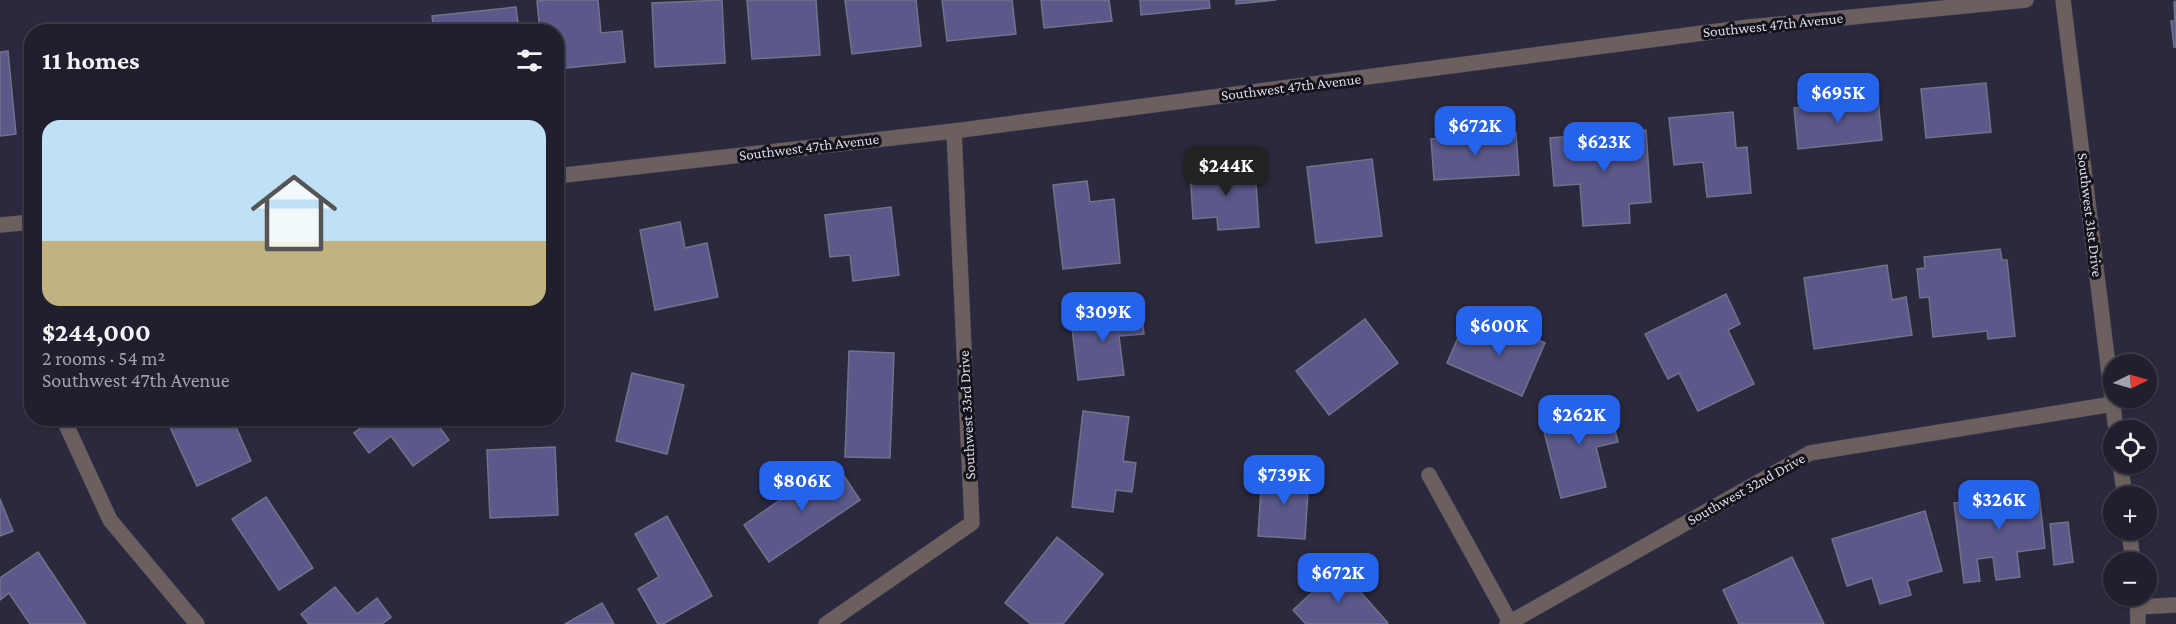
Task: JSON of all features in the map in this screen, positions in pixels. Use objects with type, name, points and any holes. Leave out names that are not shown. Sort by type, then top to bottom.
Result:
[{"type":"street","name":"Southwest 47th Avenue","points":[[564,175],[954,131],[1749,27],[2026,0]]},
{"type":"street","name":"Southwest 31st Drive","points":[[2063,0],[2107,354]]},
{"type":"street","name":"Southwest 33rd Drive","points":[[826,624],[972,524],[954,131]]},
{"type":"street","points":[[0,225],[24,223]]},
{"type":"street","name":"Southwest 32nd Drive","points":[[1429,476],[1509,623],[1810,453],[2103,406]]},
{"type":"street","points":[[67,426],[110,520],[197,624]]},
{"type":"street","points":[[2157,603],[2176,605]]},
{"type":"street","points":[[2138,606],[2138,624]]},
{"type":"building","points":[[598,0],[601,33],[622,31],[625,62],[564,68],[564,24],[539,24],[537,1]]},
{"type":"building","points":[[722,0],[725,63],[655,67],[652,3]]},
{"type":"building","points":[[747,0],[816,0],[820,55],[752,59]]},
{"type":"building","points":[[845,0],[916,0],[921,46],[852,54]]},
{"type":"building","points":[[942,0],[1012,0],[1016,34],[947,41]]},
{"type":"building","points":[[1041,0],[1109,0],[1112,21],[1044,28]]},
{"type":"building","points":[[1140,0],[1209,0],[1210,8],[1141,15]]},
{"type":"building","points":[[1236,0],[1276,0],[1236,4]]},
{"type":"building","points":[[2176,1],[2176,47],[2174,47],[2171,21],[2175,21],[2174,2]]},
{"type":"building","points":[[516,7],[518,24],[433,24],[432,16]]},
{"type":"building","points":[[8,51],[16,134],[0,136],[0,52]]},
{"type":"building","points":[[1986,83],[1991,132],[1926,138],[1921,89]]},
{"type":"building","points":[[1878,99],[1882,140],[1798,149],[1794,108]]},
{"type":"building","points":[[1733,112],[1736,148],[1747,147],[1751,193],[1707,197],[1703,162],[1674,165],[1669,118]]},
{"type":"building","points":[[1646,130],[1651,202],[1629,204],[1630,223],[1583,226],[1580,184],[1554,186],[1550,138]]},
{"type":"building","points":[[1516,133],[1519,175],[1434,180],[1431,139]]},
{"type":"building","points":[[1372,159],[1382,236],[1316,243],[1307,167]]},
{"type":"building","points":[[1255,166],[1259,227],[1218,230],[1217,217],[1193,219],[1190,170]]},
{"type":"building","points":[[1087,181],[1090,202],[1114,199],[1120,263],[1063,269],[1053,185]]},
{"type":"building","points":[[891,207],[899,275],[853,281],[850,255],[830,257],[825,215]]},
{"type":"building","points":[[680,222],[685,248],[707,243],[718,297],[655,310],[640,230]]},
{"type":"building","points":[[2000,249],[2002,260],[2007,260],[2015,336],[1988,339],[1987,331],[1933,337],[1929,297],[1920,298],[1917,269],[1925,268],[1924,257]]},
{"type":"building","points":[[1887,265],[1892,300],[1906,297],[1912,335],[1814,349],[1804,278]]},
{"type":"building","points":[[1726,294],[1740,324],[1728,330],[1754,384],[1698,411],[1679,373],[1668,379],[1645,334]]},
{"type":"building","points":[[1141,310],[1144,334],[1119,336],[1124,375],[1078,380],[1071,319]]},
{"type":"building","points":[[1365,319],[1398,363],[1329,415],[1296,371]]},
{"type":"building","points":[[1494,321],[1545,343],[1522,396],[1447,363],[1460,333],[1484,343]]},
{"type":"building","points":[[849,351],[894,353],[890,458],[845,457]]},
{"type":"building","points":[[632,373],[684,385],[667,454],[616,441]]},
{"type":"building","points":[[1607,399],[1618,442],[1596,447],[1606,487],[1561,498],[1540,416]]},
{"type":"building","points":[[1083,411],[1129,417],[1123,461],[1136,463],[1132,492],[1116,490],[1113,512],[1072,507]]},
{"type":"building","points":[[236,426],[251,461],[197,486],[170,427]]},
{"type":"building","points":[[363,426],[439,426],[449,440],[413,466],[391,436],[369,453],[354,433]]},
{"type":"building","points":[[555,447],[558,515],[490,518],[487,450]]},
{"type":"building","points":[[835,462],[860,500],[769,562],[744,525]]},
{"type":"building","points":[[1262,472],[1309,475],[1305,539],[1258,536]]},
{"type":"building","points":[[2020,484],[2021,495],[2039,493],[2045,548],[2017,552],[2020,577],[1996,580],[1993,557],[1977,559],[1980,581],[1964,583],[1954,503],[1991,499],[1990,488]]},
{"type":"building","points":[[266,497],[313,568],[279,590],[232,519]]},
{"type":"building","points":[[0,499],[13,531],[0,536]]},
{"type":"building","points":[[1925,511],[1942,571],[1907,581],[1911,595],[1880,604],[1872,578],[1847,586],[1832,539]]},
{"type":"building","points":[[667,516],[712,596],[663,624],[658,624],[638,589],[659,577],[635,534]]},
{"type":"building","points":[[2068,522],[2073,562],[2054,565],[2050,524]]},
{"type":"building","points":[[1057,537],[1103,574],[1063,624],[1031,624],[1005,603]]},
{"type":"building","points":[[38,552],[86,624],[30,624],[9,593],[0,600],[0,578]]},
{"type":"building","points":[[1792,557],[1824,624],[1739,624],[1723,590]]},
{"type":"building","points":[[1339,568],[1387,624],[1306,624],[1293,610]]},
{"type":"building","points":[[335,587],[357,614],[377,598],[391,617],[382,624],[309,624],[301,614]]},
{"type":"building","points":[[602,603],[614,624],[565,624]]}]
